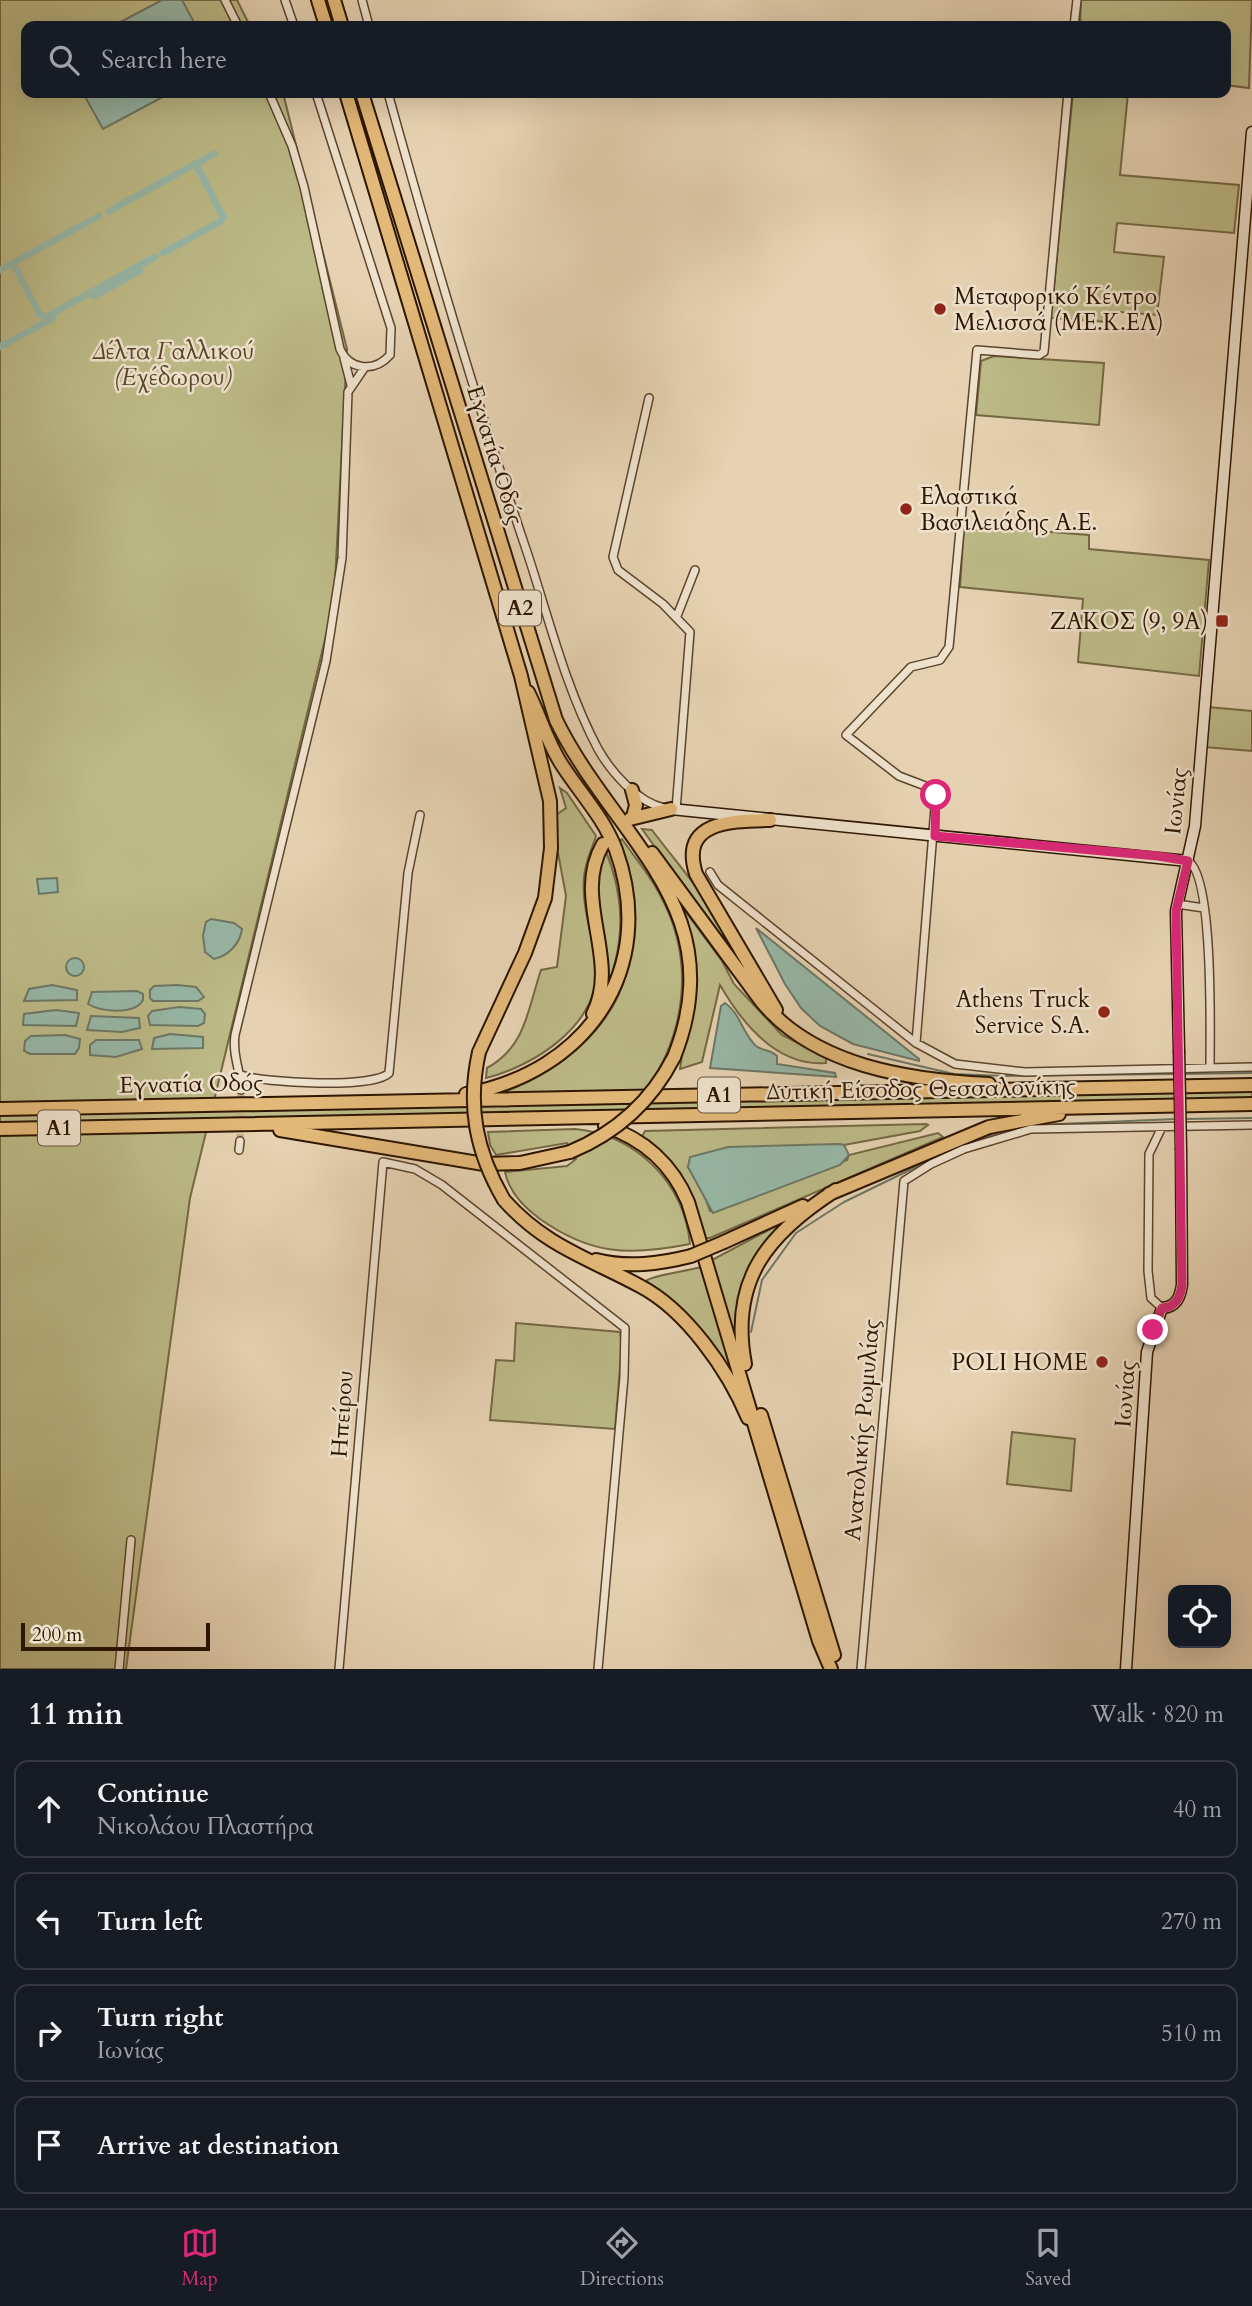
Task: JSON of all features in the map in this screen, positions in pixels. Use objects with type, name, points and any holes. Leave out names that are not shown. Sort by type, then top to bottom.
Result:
[{"type":"highway","points":[[318,0],[324,21]]},
{"type":"highway","points":[[334,0],[340,21]]},
{"type":"highway","name":"Εγνατία Οδός","points":[[348,98],[521,676]]},
{"type":"highway","name":"Εγνατία Οδός","points":[[364,98],[549,702],[573,755],[627,817]]},
{"type":"highway","points":[[521,676],[550,802],[552,825],[549,871],[540,915],[479,1052],[473,1088],[474,1124],[487,1170],[504,1200],[539,1234],[642,1286],[691,1326],[744,1409],[763,1454]]},
{"type":"highway","name":"Α2","points":[[382,1102],[465,1094],[495,1087],[537,1070],[581,1035],[604,1009],[622,969],[630,914],[626,886],[607,829],[560,762],[521,676]]},
{"type":"highway","points":[[627,817],[636,805],[632,790]]},
{"type":"highway","points":[[627,817],[673,809]]},
{"type":"highway","points":[[627,817],[761,1001],[787,1028],[819,1049],[859,1063],[954,1081],[1055,1090]]},
{"type":"highway","name":"Α2","points":[[256,1125],[484,1164],[520,1163],[570,1152],[601,1137],[632,1114],[659,1083],[674,1057],[684,1027],[690,992],[687,942],[673,899],[627,817]]},
{"type":"highway","points":[[770,820],[727,823],[708,829],[694,844],[693,866],[787,1028]]},
{"type":"highway","points":[[581,1035],[596,1009],[602,985],[603,968],[591,890],[593,865],[603,844]]},
{"type":"highway","name":"Δυτική Είσοδος Θεσσαλονίκης","points":[[382,1102],[1252,1085]]},
{"type":"highway","name":"Εγνατία Οδός","points":[[0,1109],[382,1102]]},
{"type":"highway","name":"Δυτική Είσοδος Θεσσαλονίκης","points":[[256,1125],[1252,1104]]},
{"type":"highway","points":[[576,1255],[606,1263],[634,1265],[656,1264],[691,1255],[836,1190],[989,1127],[1099,1106]]},
{"type":"highway","points":[[549,1120],[600,1124],[626,1133],[659,1157],[676,1177],[688,1202],[819,1641],[831,1669]]},
{"type":"highway","name":"Εγνατία Οδός","points":[[0,1129],[256,1125]]},
{"type":"highway","points":[[836,1190],[799,1215],[762,1255],[749,1283],[740,1330],[748,1378],[839,1669]]},
{"type":"street","points":[[225,0],[235,21]]},
{"type":"street","points":[[285,0],[292,21]]},
{"type":"street","points":[[362,0],[368,21]]},
{"type":"street","points":[[1075,21],[1077,0]]},
{"type":"street","points":[[241,1090],[241,1074],[234,1059],[235,1035],[309,740],[340,583],[345,447],[351,385],[322,275],[304,187],[292,146],[271,98]]},
{"type":"street","points":[[318,98],[391,328],[390,355],[380,364],[355,366],[344,358]]},
{"type":"street","points":[[389,98],[491,447],[580,710],[600,752],[632,790],[649,803],[673,809],[1188,861],[1197,873],[1204,908],[1210,1068]]},
{"type":"street","points":[[916,1043],[937,802],[933,790],[903,778],[846,735],[911,667],[940,660],[948,647],[977,350],[1039,355],[1044,352],[1068,98]]},
{"type":"street","name":"Ιωνίας","points":[[1126,1669],[1147,1352],[1162,1308],[1177,1301],[1182,1285],[1177,904],[1196,813],[1252,132]]},
{"type":"street","points":[[351,385],[365,367]]},
{"type":"street","points":[[649,398],[613,560],[618,570],[677,616],[690,632],[673,809]]},
{"type":"street","points":[[677,616],[695,570]]},
{"type":"street","points":[[241,1074],[267,1080],[346,1082],[379,1079],[389,1073],[393,1059],[398,958],[407,885],[421,815]]},
{"type":"street","points":[[710,872],[718,885],[916,1043],[943,1059],[971,1068],[1025,1072],[1252,1067]]},
{"type":"street","points":[[1177,904],[1204,908]]},
{"type":"street","points":[[1162,1308],[1151,1298],[1148,1271],[1149,1154],[1162,1127],[1252,1125]]},
{"type":"street","name":"Ανατολικής Ρωμυλίας","points":[[860,1669],[901,1194],[905,1179],[931,1164],[1010,1134],[1071,1127],[1162,1127]]},
{"type":"street","name":"Ηπείρου","points":[[339,1669],[383,1162],[415,1169],[442,1185],[621,1324],[626,1334],[598,1669]]},
{"type":"street","points":[[119,1669],[131,1540]]},
{"type":"green space","name":"Δέλτα Γαλλικού (Εχέδωρου)","points":[[0,0],[237,0],[248,21],[21,21],[21,98],[284,98],[347,349],[334,602],[212,1109],[1252,1091],[1252,1098],[209,1120],[190,1198],[126,1669],[0,1669]]},
{"type":"green space","points":[[1081,0],[1252,0],[1249,88],[1231,86],[1231,21],[1080,21]]},
{"type":"green space","points":[[1073,98],[1128,98],[1120,175],[1239,185],[1234,233],[1117,223],[1114,252],[1164,257],[1157,315],[1109,311],[1108,322],[1051,318]]},
{"type":"green space","points":[[994,356],[1104,363],[1099,425],[976,415],[981,361]]},
{"type":"green space","points":[[964,525],[1089,535],[1089,549],[1209,560],[1199,676],[1078,662],[1083,599],[960,587]]},
{"type":"green space","points":[[1208,707],[1252,711],[1252,751],[1205,747]]},
{"type":"green space","points":[[560,788],[567,793],[596,836],[584,877],[586,911],[596,968],[594,989],[587,1008],[560,1040],[524,1064],[486,1078],[487,1068],[500,1059],[518,1038],[541,970],[557,967],[566,896],[556,842],[556,815],[566,808]]},
{"type":"green space","points":[[642,829],[652,830],[709,905],[733,955]]},
{"type":"green space","points":[[622,839],[657,889],[672,921],[679,946],[681,996],[670,1045],[660,1068],[646,1090],[488,1097],[514,1088],[562,1061],[583,1044],[601,1024],[615,1001],[626,976],[631,948],[629,910],[617,842]]},
{"type":"green space","points":[[605,849],[617,886],[620,922],[616,959],[604,996],[593,891]]},
{"type":"green space","points":[[681,911],[685,911],[722,961],[734,984],[782,1035],[826,1057],[826,1063],[792,1058],[763,1040],[739,1014],[720,985],[702,1062],[680,1069],[694,974],[689,935]]},
{"type":"green space","points":[[928,1125],[920,1131],[844,1145],[688,1167],[700,1184],[710,1211],[847,1160],[849,1155],[938,1133],[943,1137],[710,1238],[704,1238],[687,1190],[641,1138],[645,1131]]},
{"type":"green space","points":[[575,1129],[618,1141],[653,1166],[678,1201],[690,1244],[648,1250],[611,1250],[576,1240],[540,1219],[523,1205],[510,1186],[505,1172],[567,1166],[576,1159],[567,1143],[496,1155],[490,1145],[488,1132]]},
{"type":"green space","points":[[780,1224],[781,1227],[738,1307],[735,1328],[732,1330],[712,1260]]},
{"type":"green space","points":[[701,1267],[735,1376],[733,1379],[690,1318],[646,1281]]},
{"type":"green space","points":[[516,1323],[620,1332],[622,1344],[615,1429],[490,1420],[496,1360],[514,1361]]},
{"type":"green space","points":[[1012,1432],[1075,1439],[1071,1491],[1007,1484]]},
{"type":"shaded area","points":[[162,0],[182,0],[193,21],[122,21]]},
{"type":"shaded area","points":[[86,98],[161,98],[103,129]]},
{"type":"shaded area","points":[[57,878],[58,892],[39,894],[37,879]]},
{"type":"shaded area","points":[[211,919],[234,923],[242,929],[239,940],[232,948],[214,959],[205,952],[203,935],[206,922]]},
{"type":"shaded area","points":[[756,928],[919,1061],[853,1044],[820,1026],[801,1008],[785,984]]},
{"type":"shaded area","points":[[71,958],[79,958],[84,967],[82,974],[71,976],[66,971],[66,963]]},
{"type":"shaded area","points":[[52,985],[77,990],[77,1000],[24,1001],[29,989]]},
{"type":"shaded area","points":[[154,986],[196,987],[204,997],[198,1001],[153,1001],[150,998],[150,990]]},
{"type":"shaded area","points":[[137,991],[143,994],[143,1000],[139,1005],[126,1010],[109,1010],[88,1004],[92,992]]},
{"type":"shaded area","points":[[725,1003],[735,1013],[756,1046],[777,1056],[777,1064],[835,1073],[836,1077],[710,1068],[721,1006]]},
{"type":"shaded area","points":[[179,1007],[201,1009],[205,1014],[204,1023],[198,1026],[150,1025],[148,1016],[152,1011]]},
{"type":"shaded area","points":[[56,1010],[79,1013],[76,1026],[23,1025],[24,1014]]},
{"type":"shaded area","points":[[91,1016],[139,1018],[140,1028],[122,1032],[87,1030]]},
{"type":"shaded area","points":[[170,1034],[203,1037],[203,1048],[152,1049],[154,1038]]},
{"type":"shaded area","points":[[65,1035],[80,1039],[75,1054],[30,1054],[24,1051],[25,1041],[31,1036]]},
{"type":"shaded area","points":[[96,1040],[139,1040],[142,1049],[116,1057],[90,1055],[90,1045]]},
{"type":"shaded area","points":[[844,1145],[849,1155],[840,1165],[713,1213],[688,1167],[690,1157],[728,1147]]},
{"type":"waterway","points":[[109,211],[214,154]]},
{"type":"waterway","points":[[163,253],[221,221],[223,217],[196,164]]},
{"type":"waterway","points":[[0,270],[99,216]]},
{"type":"waterway","points":[[13,263],[40,315],[46,317],[155,257]]},
{"type":"waterway","points":[[94,296],[140,271]]},
{"type":"waterway","points":[[0,347],[53,318]]},
{"type":"waterway","points":[[868,1054],[954,1074],[1176,1074]]},
{"type":"waterway","points":[[1185,1074],[1252,1073]]},
{"type":"waterway","points":[[1185,1119],[1252,1118]]},
{"type":"waterway","points":[[1035,1125],[1176,1119]]},
{"type":"waterway","points":[[751,1332],[762,1280],[796,1233],[844,1202],[957,1147],[1009,1129]]},
{"type":"tunnel","points":[[240,1141],[241,1090]]},
{"type":"place","name":"Μεταφορικό Κέντρο Μελισσά (ΜΕ.Κ.ΕΛ)","points":[[940,309]]},
{"type":"place","name":"Ελαστικά Βασιλειάδης Α.Ε.","points":[[906,509]]},
{"type":"place","name":"ΖΑΚΟΣ (9, 9Α)","points":[[1222,621]]},
{"type":"place","name":"Athens Truck Service S.A.","points":[[1104,1012]]},
{"type":"place","name":"POLI HOME","points":[[1102,1362]]},
{"type":"route","points":[[936,795],[935,836],[1188,861],[1176,911],[1182,1285],[1180,1297],[1173,1306],[1162,1308],[1153,1330]]}]
